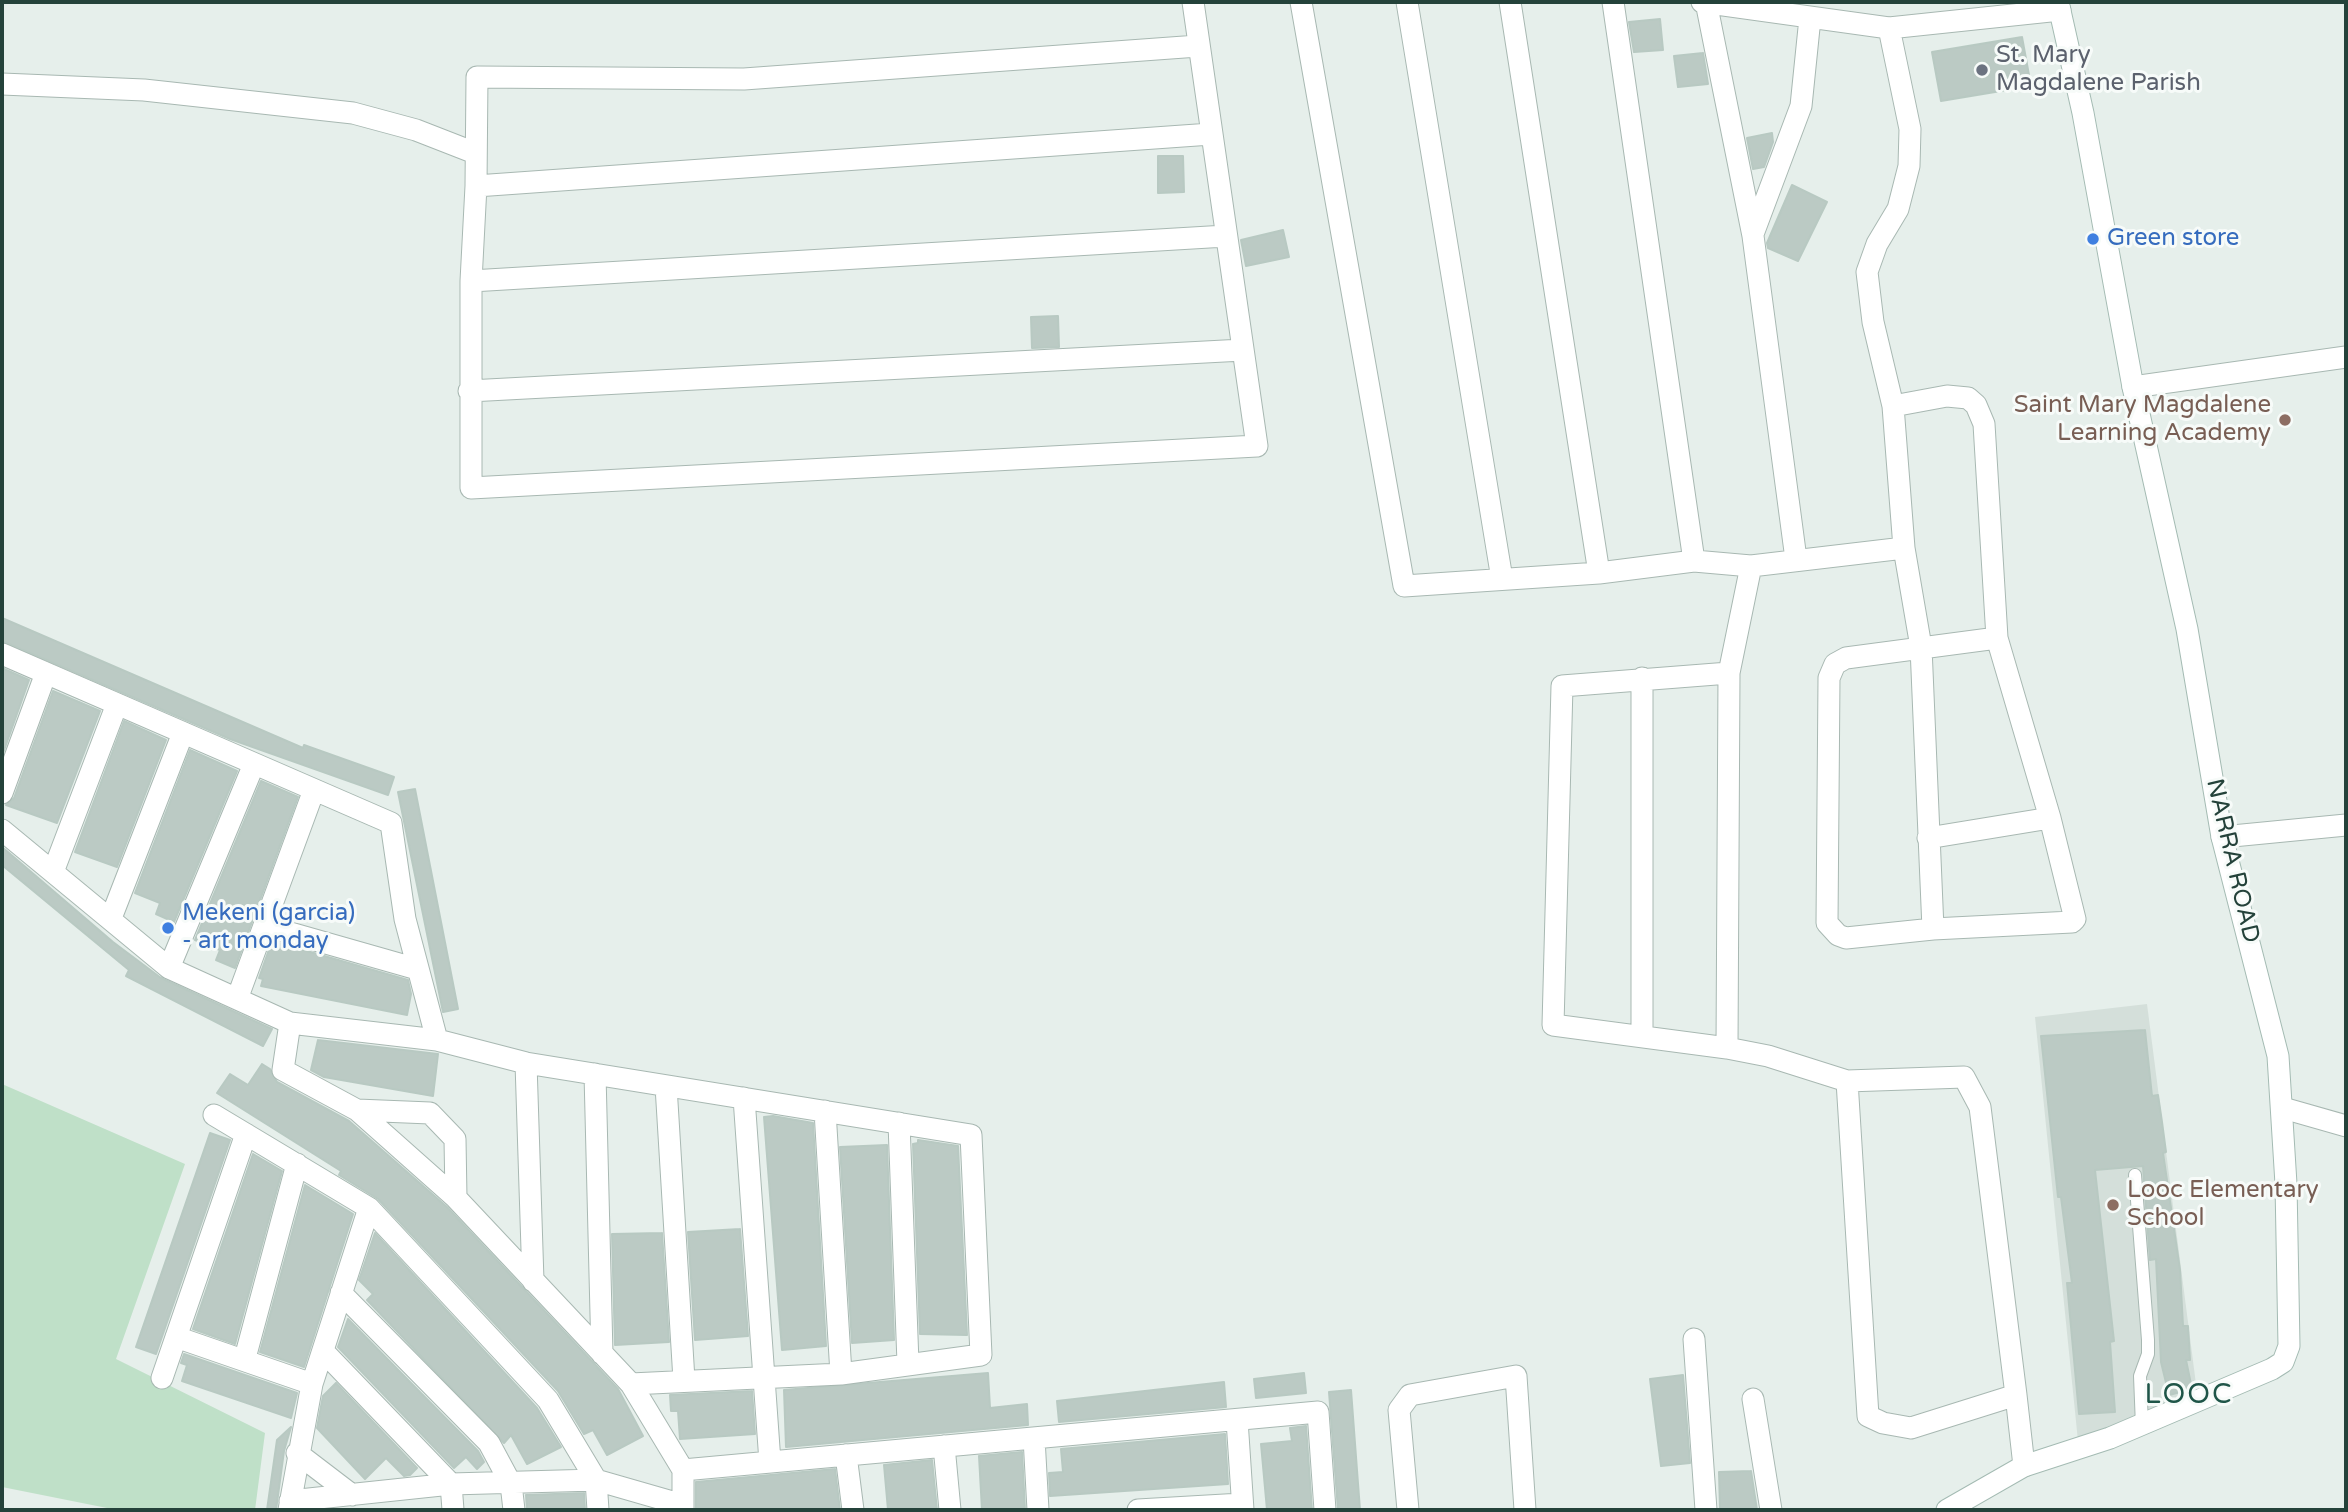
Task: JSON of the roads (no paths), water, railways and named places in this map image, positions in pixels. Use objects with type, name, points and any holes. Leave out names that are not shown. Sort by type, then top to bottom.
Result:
[{"type":"street","points":[[1193,2],[1257,446],[471,488],[469,391],[477,77],[744,79],[1198,46]]},
{"type":"street","points":[[1301,2],[1404,586],[1599,573],[1694,561],[1751,566],[1904,548]]},
{"type":"street","points":[[1406,2],[1502,579]]},
{"type":"street","points":[[1510,2],[1599,573]]},
{"type":"street","points":[[1614,2],[1694,561]]},
{"type":"street","points":[[1796,559],[1753,236],[1704,2],[1889,28],[2059,6]]},
{"type":"street","name":"NARRA ROAD","points":[[1947,1510],[2024,1466],[2142,1426],[2272,1369],[2284,1362],[2287,1355],[2283,1108],[2277,1056],[2222,836],[2187,629],[2133,387],[2083,113],[2059,6]]},
{"type":"street","points":[[1753,236],[1801,106],[1810,18]]},
{"type":"street","points":[[1889,28],[1910,129],[1909,166],[1898,209],[1877,244],[1867,272],[1873,322],[1893,406],[1904,548],[1921,647],[1933,929]]},
{"type":"street","points":[[2,84],[144,90],[353,113],[416,130],[475,153]]},
{"type":"street","points":[[476,186],[1211,134]]},
{"type":"street","points":[[471,281],[1226,236]]},
{"type":"street","points":[[469,391],[1243,350]]},
{"type":"street","points":[[2133,387],[2346,357]]},
{"type":"street","points":[[1893,406],[1947,396],[1968,398],[1976,405],[1984,424],[1997,638],[2050,818],[2074,921],[1933,929],[1846,939],[1830,930],[1827,923],[1829,678],[1835,664],[1846,658],[1997,638]]},
{"type":"street","points":[[1727,1048],[1728,673],[1751,566]]},
{"type":"street","points":[[2,654],[391,823],[405,919],[437,1040]]},
{"type":"street","points":[[2,793],[46,673]]},
{"type":"street","points":[[1728,673],[1562,686],[1553,1025],[1642,1034],[1727,1048],[1768,1056],[1847,1081],[1964,1077],[1980,1107],[2024,1466]]},
{"type":"street","points":[[1642,678],[1642,1034]]},
{"type":"street","points":[[53,872],[117,704]]},
{"type":"street","points":[[111,918],[183,733]]},
{"type":"street","points":[[169,968],[254,764]]},
{"type":"street","points":[[237,999],[314,790]]},
{"type":"street","points":[[1928,838],[2050,818]]},
{"type":"street","points":[[2222,836],[2346,825]]},
{"type":"street","points":[[2,830],[169,968],[290,1023],[437,1040],[526,1063],[971,1135],[981,1355],[841,1374],[765,1380],[684,1380],[631,1384]]},
{"type":"street","points":[[266,926],[418,969]]},
{"type":"street","points":[[290,1023],[283,1070],[357,1110],[456,1198],[631,1384],[683,1470],[683,1508],[596,1480],[451,1485],[352,1495],[290,1505],[297,1453],[312,1384],[369,1208]]},
{"type":"street","points":[[526,1063],[533,1281]]},
{"type":"street","points":[[595,1074],[601,1354]]},
{"type":"street","points":[[1847,1081],[1868,1416],[1883,1423],[1911,1428],[2016,1395]]},
{"type":"street","points":[[666,1086],[684,1380]]},
{"type":"street","points":[[744,1098],[770,1462]]},
{"type":"street","points":[[2283,1108],[2346,1126]]},
{"type":"street","points":[[357,1110],[430,1113],[455,1139],[456,1198]]},
{"type":"street","points":[[825,1111],[841,1374]]},
{"type":"street","points":[[214,1115],[369,1208],[548,1400],[596,1480],[598,1510]]},
{"type":"street","points":[[899,1123],[908,1363]]},
{"type":"street","points":[[162,1378],[246,1134]]},
{"type":"street","points":[[245,1359],[297,1164]]},
{"type":"street","points":[[341,1293],[489,1443],[511,1484],[514,1510]]},
{"type":"street","points":[[176,1337],[312,1384]]},
{"type":"street","points":[[1694,1339],[1706,1510]]},
{"type":"street","points":[[323,1351],[451,1485],[453,1510]]},
{"type":"street","points":[[1408,1510],[1399,1410],[1410,1395],[1516,1376],[1525,1510]]},
{"type":"street","points":[[1753,1399],[1771,1510]]},
{"type":"street","points":[[683,1470],[1318,1412],[1325,1510]]},
{"type":"street","points":[[1138,1510],[1242,1507],[1237,1420]]},
{"type":"street","points":[[1034,1438],[1038,1510]]},
{"type":"street","points":[[944,1447],[950,1510]]},
{"type":"street","points":[[297,1453],[352,1495]]},
{"type":"street","points":[[846,1455],[853,1510]]},
{"type":"lane","points":[[2135,1175],[2148,1340],[2148,1354],[2140,1376],[2142,1426]]},
{"type":"place","name":"St. Mary Magdalene Parish","points":[[1982,70]]},
{"type":"place","name":"Green store","points":[[2093,239]]},
{"type":"place","name":"Saint Mary Magdalene Learning Academy","points":[[2285,420]]},
{"type":"place","name":"Mekeni (garcia) - art monday","points":[[168,928]]},
{"type":"place","name":"Looc Elementary School","points":[[2113,1205]]},
{"type":"district","name":"LOOC","points":[[2189,1396]]}]
